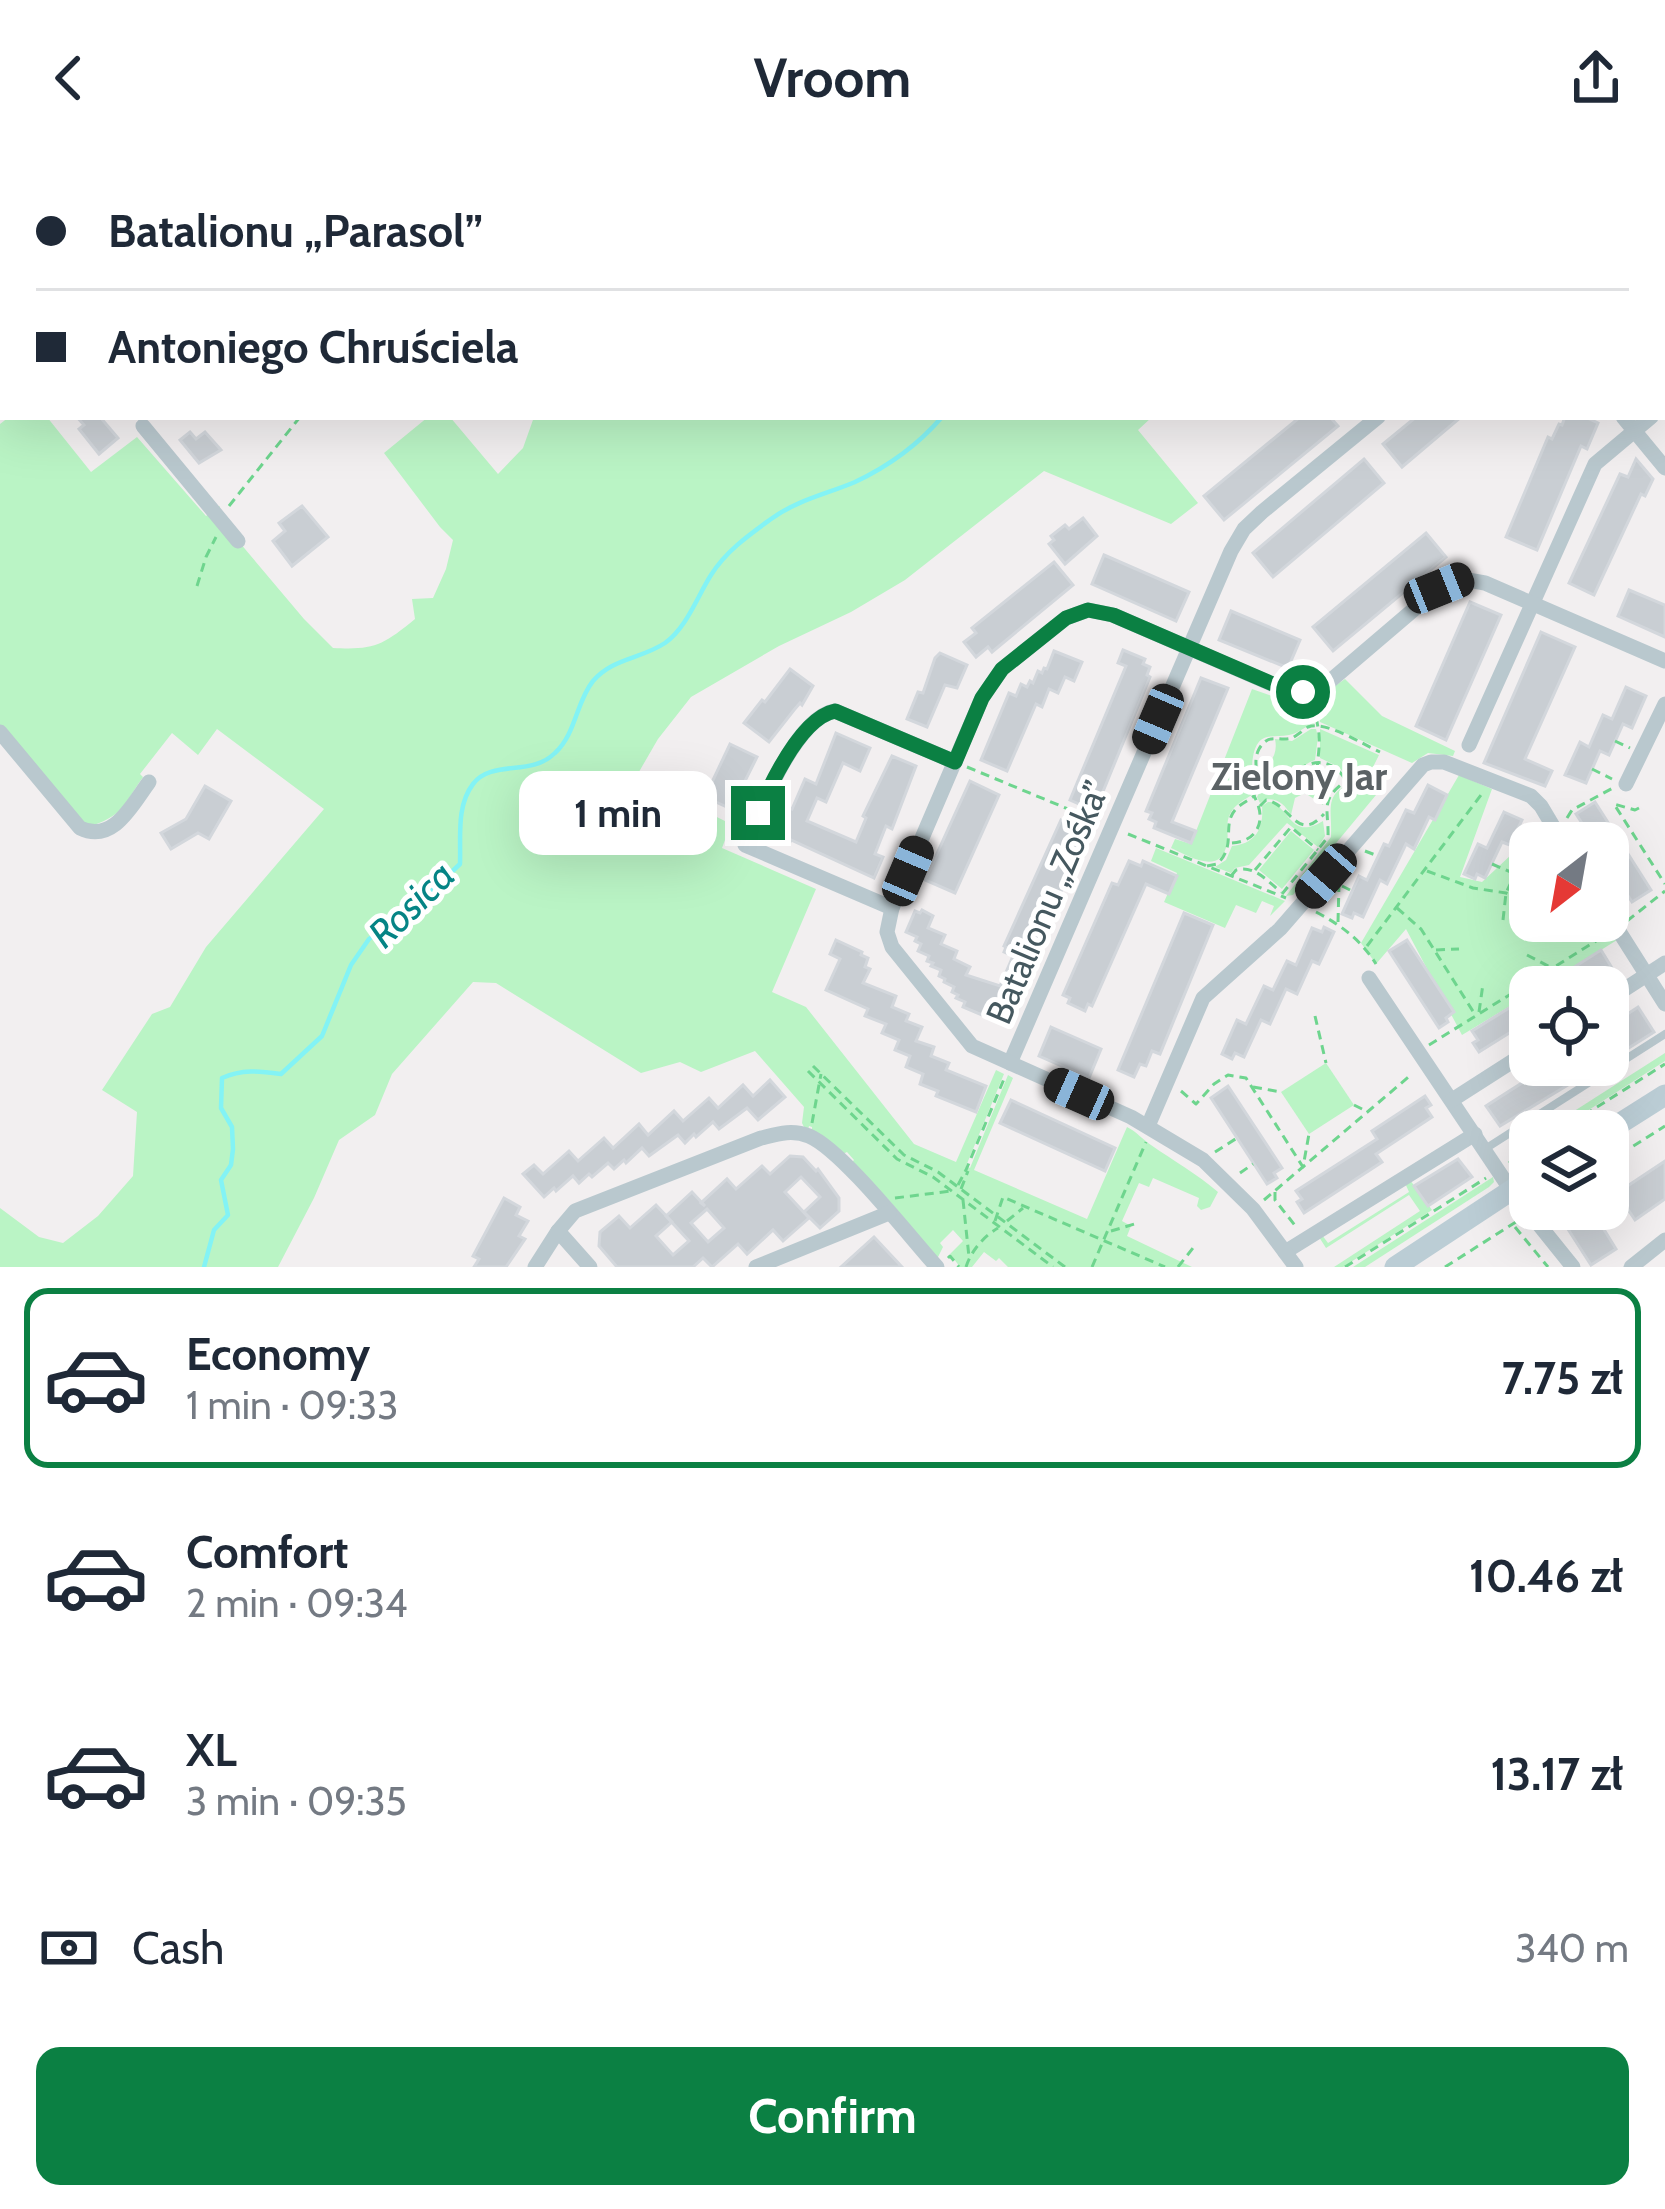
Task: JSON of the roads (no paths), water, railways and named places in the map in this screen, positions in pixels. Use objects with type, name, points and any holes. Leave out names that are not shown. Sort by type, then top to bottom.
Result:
[{"type":"street","points":[[144,420],[238,542]]},
{"type":"street","name":"Batalionu „Zośka”","points":[[1008,1068],[1231,551],[1244,529],[1374,420]]},
{"type":"street","points":[[1469,745],[1594,464],[1629,424],[1665,468]]},
{"type":"street","points":[[1295,1267],[1253,1208],[1203,1160],[979,1050],[966,1041],[894,950],[887,932],[892,908],[982,698],[1002,669],[1066,618],[1088,610],[1113,615],[1282,688],[1310,691],[1323,687],[1439,588],[1462,579],[1485,583],[1665,661]]},
{"type":"street","points":[[1626,784],[1665,704]]},
{"type":"street","points":[[892,908],[745,844],[772,782],[796,744],[826,712],[835,711],[955,762]]},
{"type":"street","points":[[0,732],[89,833],[108,830],[123,818],[149,782]]},
{"type":"street","points":[[1148,1132],[1203,998],[1301,904],[1333,880],[1426,763],[1444,762],[1528,794],[1551,822]]},
{"type":"street","points":[[1626,942],[1665,1004]]},
{"type":"street","points":[[1629,987],[1665,963]]},
{"type":"street","points":[[1370,978],[1498,1170],[1509,1177]]},
{"type":"street","points":[[1452,1100],[1509,1063]]},
{"type":"street","points":[[1629,1117],[1665,1094]]},
{"type":"street","points":[[535,1267],[575,1211],[761,1138],[790,1132],[809,1136],[836,1154],[937,1267]]},
{"type":"street","points":[[1285,1252],[1475,1134]]},
{"type":"street","points":[[1395,1267],[1509,1192]]},
{"type":"street","points":[[756,1267],[883,1207]]},
{"type":"street","points":[[1544,1230],[1573,1267]]},
{"type":"street","points":[[558,1231],[590,1267]]},
{"type":"street","points":[[1631,1267],[1665,1240]]},
{"type":"lane","points":[[1485,1149],[1665,1034]]},
{"type":"waterway","name":"Rosica","points":[[204,1267],[214,1230],[228,1215],[221,1180],[231,1165],[233,1149],[232,1127],[221,1108],[222,1078],[251,1071],[281,1074],[322,1036],[351,965],[369,939],[409,912],[460,864],[462,812],[473,784],[490,772],[535,764],[555,753],[593,681],[673,636],[717,566],[738,544],[791,507],[880,469],[939,420]]},
{"type":"district","name":"Zielony Jar","points":[[1299,776]]}]
